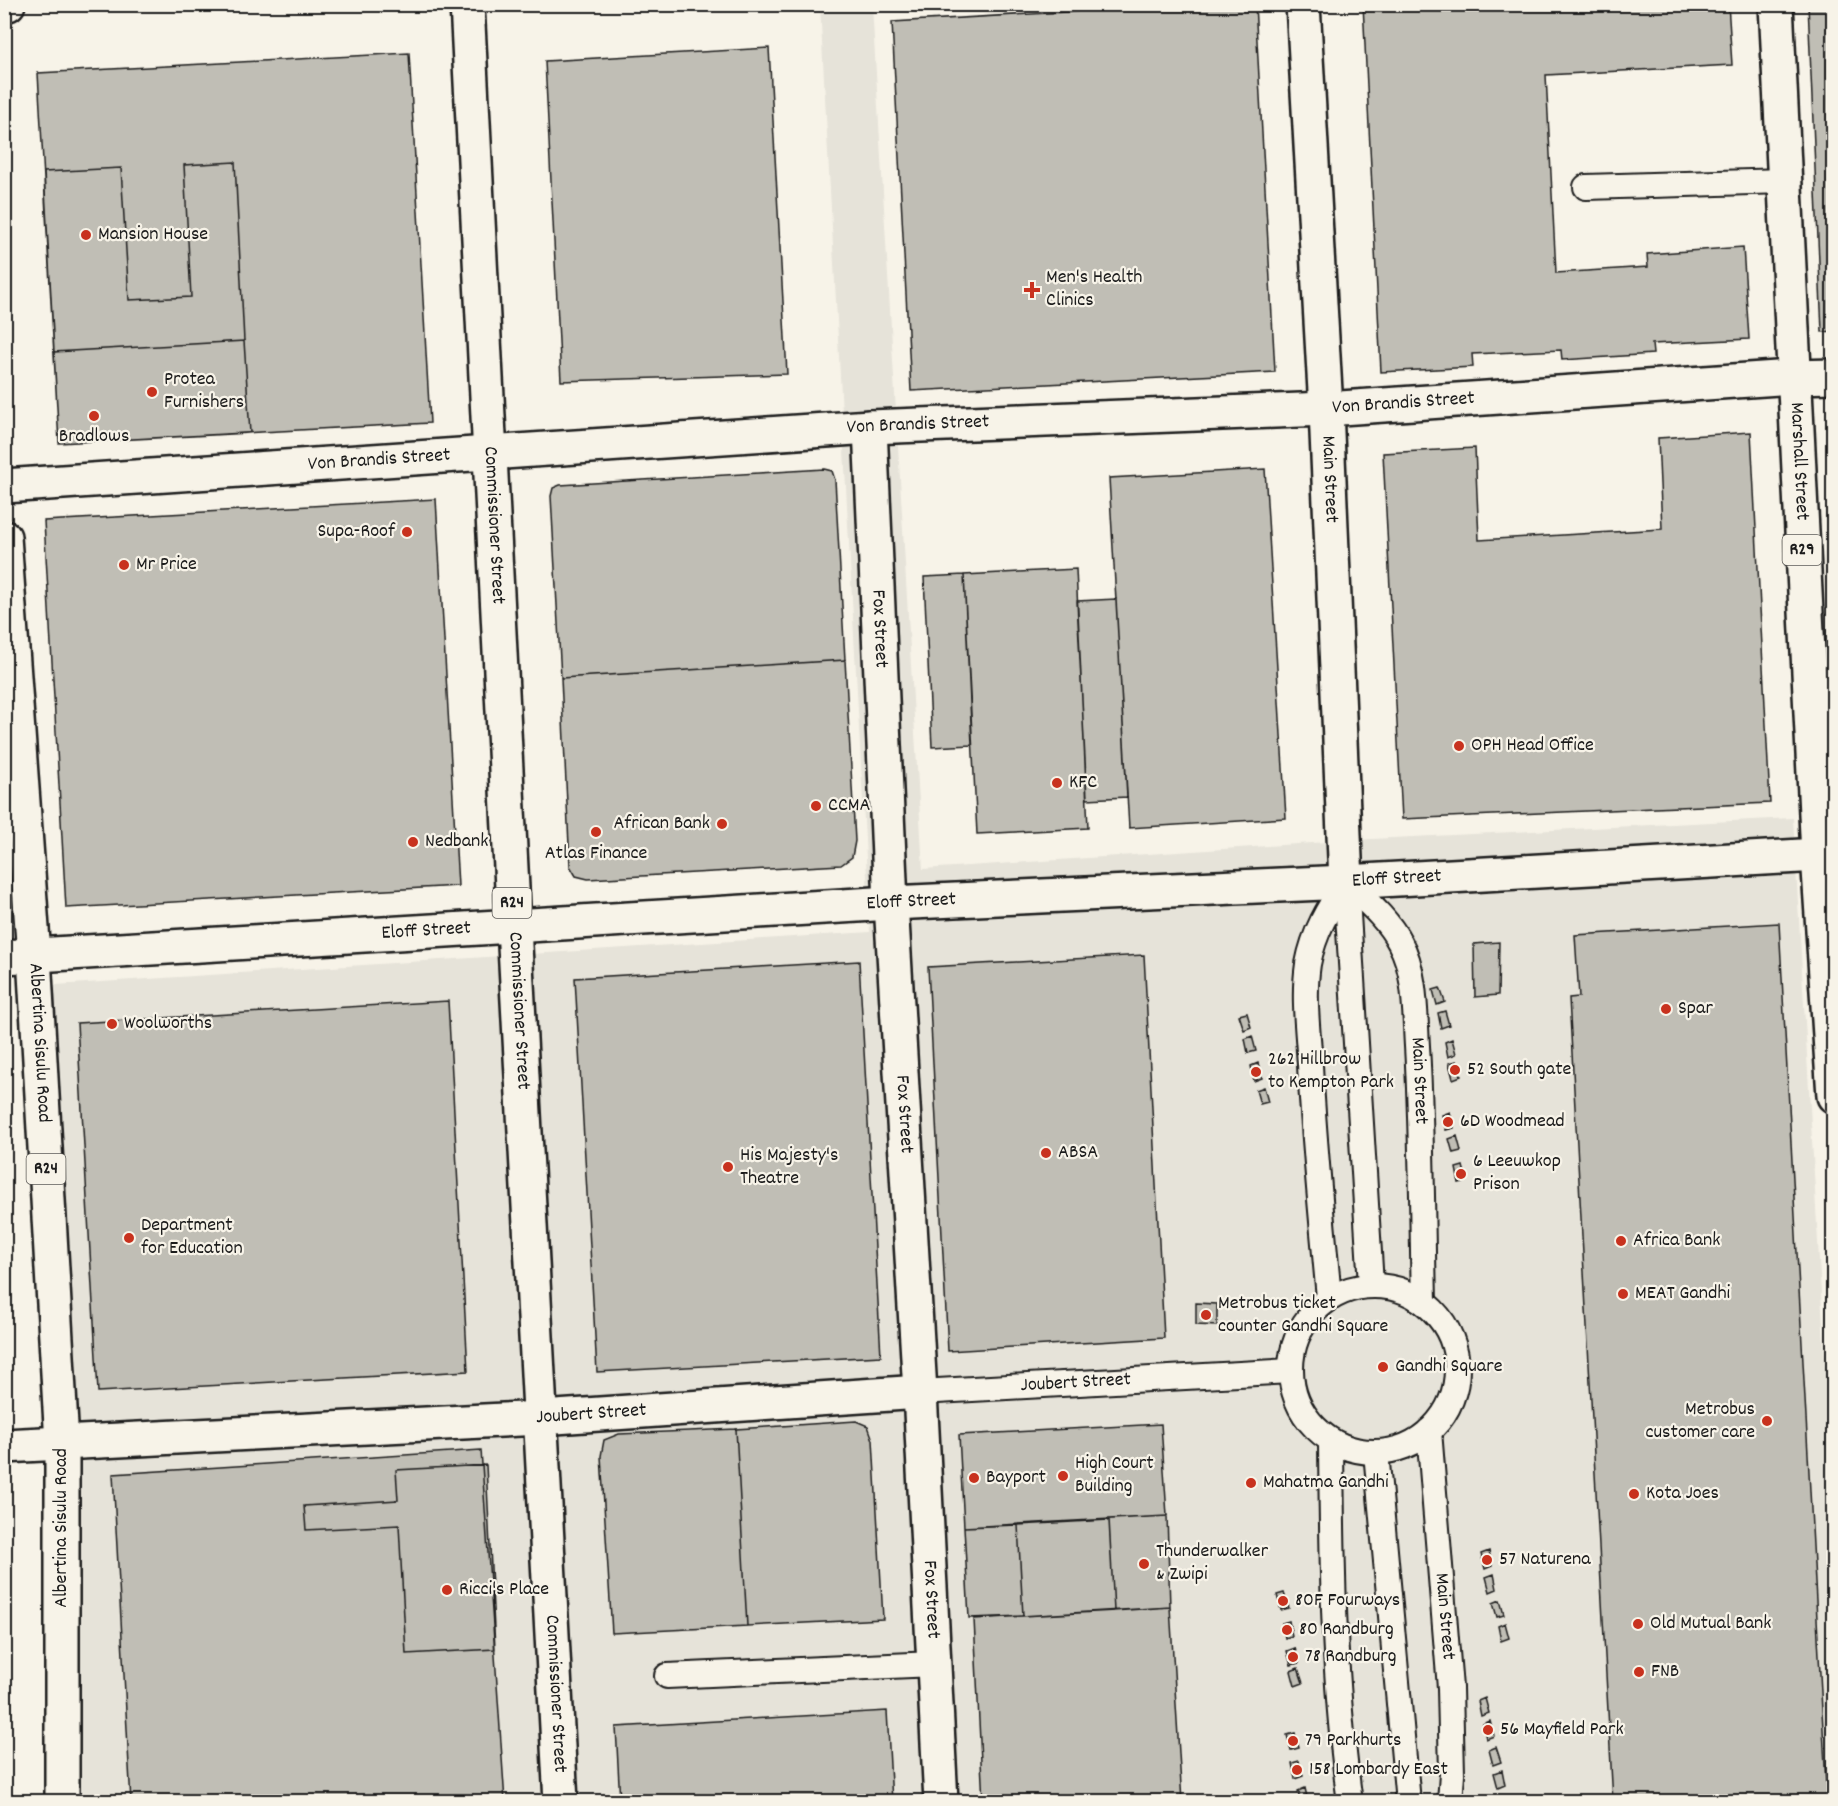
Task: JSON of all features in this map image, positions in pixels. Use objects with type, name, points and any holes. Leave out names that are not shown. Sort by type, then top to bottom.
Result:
[{"type":"street","name":"Commissioner Street","points":[[467,4],[513,927],[561,1802]]},
{"type":"street","name":"Main Street","points":[[1303,4],[1326,409],[1346,882]]},
{"type":"street","name":"Marshall Street","points":[[1776,4],[1793,377],[1833,1096]]},
{"type":"street","name":"Von Brandis Street","points":[[4,486],[870,427],[1326,409],[1833,376]]},
{"type":"street","name":"Fox Street","points":[[870,427],[891,903],[920,1392],[941,1802]]},
{"type":"street","name":"Albertina Sisulu Road","points":[[4,537],[19,957],[62,1443],[62,1802]]},
{"type":"street","name":"Eloff Street","points":[[19,957],[891,903],[1346,882],[1818,855]]},
{"type":"street","name":"Joubert Street","points":[[4,1446],[541,1418],[920,1392]]},
{"type":"lane","points":[[1586,187],[1784,181]]},
{"type":"lane","points":[[1346,882],[1371,1285]]},
{"type":"lane","points":[[1329,1298],[1313,1124],[1306,999],[1308,965],[1318,930],[1325,913],[1346,882]]},
{"type":"lane","name":"Main Street","points":[[1346,882],[1387,922],[1401,945],[1409,970],[1414,1005],[1420,1098],[1424,1302]]},
{"type":"lane","points":[[1371,1285],[1390,1287],[1424,1302],[1447,1328],[1457,1361],[1455,1387],[1446,1411],[1430,1431],[1395,1450],[1376,1452],[1353,1449],[1331,1441],[1311,1423],[1296,1398],[1291,1371],[1295,1343],[1308,1317],[1329,1298],[1349,1288],[1371,1285]]},
{"type":"lane","name":"Joubert Street","points":[[920,1392],[1291,1371]]},
{"type":"lane","name":"Main Street","points":[[1430,1431],[1450,1688],[1452,1773],[1450,1802]]},
{"type":"lane","points":[[1331,1441],[1333,1586],[1344,1762],[1350,1802]]},
{"type":"lane","points":[[1376,1452],[1408,1802]]},
{"type":"lane","points":[[667,1676],[934,1664]]},
{"type":"shaded area","points":[[820,5],[872,5],[923,869],[1372,839],[1793,818],[1833,1496],[1833,1801],[70,1801],[25,987],[870,932]]},
{"type":"building","points":[[1206,4],[1255,4],[1275,372],[911,391],[892,22]]},
{"type":"building","points":[[1363,4],[1728,4],[1732,65],[1546,75],[1556,273],[1648,267],[1647,254],[1743,247],[1749,339],[1652,344],[1653,354],[1562,360],[1561,350],[1472,354],[1473,367],[1381,372]]},
{"type":"building","points":[[1808,4],[1834,4],[1834,331],[1822,332]]},
{"type":"building","points":[[769,48],[787,374],[561,381],[545,61]]},
{"type":"building","points":[[409,53],[430,423],[59,443],[38,73]]},
{"type":"building","name":"Mansion House","points":[[235,162],[244,341],[54,352],[44,172],[121,168],[129,300],[191,297],[184,165]]},
{"type":"building","name":"Protea Furnishers","points":[[244,341],[250,433],[59,443],[54,352]]},
{"type":"building","points":[[1751,432],[1770,803],[1402,819],[1383,453],[1475,448],[1479,540],[1662,529],[1658,438]]},
{"type":"building","points":[[824,469],[832,471],[835,480],[845,660],[561,678],[551,496],[553,488],[560,485]]},
{"type":"building","points":[[1265,469],[1286,818],[1129,828],[1109,478]]},
{"type":"building","points":[[436,499],[458,886],[66,908],[44,521]]},
{"type":"building","points":[[1076,569],[1088,828],[977,834],[964,575]]},
{"type":"building","points":[[964,575],[972,745],[932,747],[924,577]]},
{"type":"building","points":[[1116,599],[1127,797],[1087,799],[1077,601]]},
{"type":"building","points":[[845,660],[855,841],[852,857],[841,865],[588,879],[576,876],[570,866],[561,678]]},
{"type":"building","points":[[1779,923],[1827,1802],[1613,1802],[1569,998],[1579,997],[1575,935]]},
{"type":"building","points":[[1499,942],[1498,995],[1475,997],[1474,944]]},
{"type":"building","name":"ABSA","points":[[1144,955],[1164,1338],[948,1351],[928,967]]},
{"type":"building","name":"His Majesty's Theatre","points":[[859,961],[881,1356],[597,1372],[575,978]]},
{"type":"building","points":[[1440,988],[1445,1002],[1437,1005],[1433,990]]},
{"type":"building","points":[[448,1001],[468,1371],[98,1392],[77,1023]]},
{"type":"building","name":"52 South gate","points":[[1445,1011],[1449,1025],[1441,1028],[1438,1013]]},
{"type":"building","name":"262 Hillbrow to Kempton Park","points":[[1247,1013],[1251,1027],[1244,1030],[1239,1015]]},
{"type":"building","name":"262 Hillbrow to Kempton Park","points":[[1252,1036],[1256,1051],[1248,1053],[1245,1039]]},
{"type":"building","name":"52 South gate","points":[[1452,1039],[1456,1054],[1448,1057],[1445,1042]]},
{"type":"building","name":"52 South gate","points":[[1457,1061],[1461,1076],[1453,1079],[1449,1063]]},
{"type":"building","name":"262 Hillbrow to Kempton Park","points":[[1258,1063],[1262,1078],[1254,1081],[1251,1066]]},
{"type":"building","name":"262 Hillbrow to Kempton Park","points":[[1264,1087],[1268,1102],[1260,1104],[1256,1090]]},
{"type":"building","name":"6D Woodmead","points":[[1450,1112],[1454,1128],[1446,1130],[1442,1115]]},
{"type":"building","points":[[1457,1136],[1461,1151],[1453,1153],[1449,1139]]},
{"type":"building","name":"6 Leeuwkop Prison","points":[[1463,1166],[1467,1181],[1459,1183],[1456,1168]]},
{"type":"building","name":"Metrobus ticket counter Gandhi Square","points":[[1196,1303],[1217,1304],[1217,1326],[1196,1325]]},
{"type":"building","points":[[856,1421],[868,1426],[873,1440],[883,1619],[747,1626],[736,1429]]},
{"type":"building","name":"High Court Building","points":[[1161,1424],[1167,1516],[964,1527],[959,1435]]},
{"type":"building","points":[[736,1429],[747,1626],[612,1633],[601,1456],[604,1440],[619,1434]]},
{"type":"building","points":[[481,1450],[505,1802],[131,1802],[113,1474]]},
{"type":"building","name":"Ricci's Place","points":[[486,1465],[495,1649],[406,1654],[399,1525],[306,1530],[304,1506],[398,1500],[396,1470]]},
{"type":"building","points":[[1167,1516],[1170,1607],[1114,1611],[1109,1519]]},
{"type":"building","points":[[1109,1520],[1114,1611],[1023,1616],[1018,1525]]},
{"type":"building","points":[[1018,1525],[1023,1616],[969,1618],[964,1527]]},
{"type":"building","name":"57 Naturena","points":[[1489,1551],[1492,1566],[1485,1569],[1481,1554]]},
{"type":"building","points":[[1494,1574],[1497,1589],[1490,1592],[1486,1577]]},
{"type":"building","name":"80F Fourways","points":[[1284,1593],[1289,1608],[1281,1610],[1277,1595]]},
{"type":"building","name":"57 Naturena","points":[[1500,1600],[1504,1615],[1497,1617],[1493,1603]]},
{"type":"building","points":[[1170,1607],[1182,1802],[983,1802],[974,1619]]},
{"type":"building","name":"80 Randburg","points":[[1289,1621],[1292,1636],[1285,1638],[1282,1623]]},
{"type":"building","points":[[1505,1623],[1509,1638],[1501,1641],[1498,1626]]},
{"type":"building","name":"78 Randburg","points":[[1295,1648],[1299,1663],[1291,1665],[1287,1651]]},
{"type":"building","name":"78 Randburg","points":[[1298,1668],[1303,1683],[1295,1686],[1291,1671]]},
{"type":"building","points":[[1485,1698],[1489,1713],[1481,1716],[1478,1701]]},
{"type":"building","points":[[887,1711],[892,1802],[620,1802],[616,1727]]},
{"type":"building","name":"56 Mayfield Park","points":[[1490,1721],[1494,1736],[1486,1739],[1483,1724]]},
{"type":"building","name":"79 Parkhurts","points":[[1295,1733],[1299,1748],[1291,1750],[1287,1735]]},
{"type":"building","points":[[1496,1747],[1501,1762],[1493,1765],[1489,1750]]},
{"type":"building","name":"158 Lombardy East","points":[[1299,1761],[1303,1776],[1295,1779],[1292,1763]]},
{"type":"building","name":"56 Mayfield Park","points":[[1502,1770],[1505,1785],[1498,1788],[1494,1773]]},
{"type":"building","points":[[1305,1788],[1308,1802],[1300,1802],[1298,1791]]},
{"type":"place","name":"Mansion House","points":[[86,235]]},
{"type":"place","name":"Men's Health Clinics","points":[[1032,290]]},
{"type":"place","name":"Protea Furnishers","points":[[152,392]]},
{"type":"place","name":"Bradlows","points":[[94,416]]},
{"type":"place","name":"Supa-Roof","points":[[407,532]]},
{"type":"place","name":"Mr Price","points":[[124,565]]},
{"type":"place","name":"OPH Head Office","points":[[1459,746]]},
{"type":"place","name":"KFC","points":[[1057,783]]},
{"type":"place","name":"CCMA","points":[[816,806]]},
{"type":"place","name":"African Bank","points":[[722,824]]},
{"type":"place","name":"Atlas Finance","points":[[596,832]]},
{"type":"place","name":"Nedbank","points":[[413,842]]},
{"type":"place","name":"Spar","points":[[1666,1009]]},
{"type":"place","name":"Woolworths","points":[[112,1024]]},
{"type":"place","name":"52 South gate","points":[[1455,1070]]},
{"type":"place","name":"262 Hillbrow to Kempton Park","points":[[1256,1072]]},
{"type":"place","name":"6D Woodmead","points":[[1448,1122]]},
{"type":"place","name":"ABSA","points":[[1046,1153]]},
{"type":"place","name":"His Majesty's Theatre","points":[[728,1167]]},
{"type":"place","name":"6 Leeuwkop Prison","points":[[1461,1174]]},
{"type":"place","name":"Department for Education","points":[[129,1238]]},
{"type":"place","name":"Africa Bank","points":[[1621,1241]]},
{"type":"place","name":"MEAT Gandhi","points":[[1623,1294]]},
{"type":"place","name":"Metrobus ticket counter Gandhi Square","points":[[1206,1315]]},
{"type":"place","name":"Gandhi Square","points":[[1383,1367]]},
{"type":"place","name":"Metrobus customer care","points":[[1767,1421]]},
{"type":"place","name":"High Court Building","points":[[1063,1476]]},
{"type":"place","name":"Bayport","points":[[974,1478]]},
{"type":"place","name":"Mahatma Gandhi","points":[[1251,1483]]},
{"type":"place","name":"Kota Joes","points":[[1634,1494]]},
{"type":"place","name":"57 Naturena","points":[[1487,1560]]},
{"type":"place","name":"Thunderwalker & Zwipi","points":[[1144,1564]]},
{"type":"place","name":"Ricci's Place","points":[[447,1590]]},
{"type":"place","name":"80F Fourways","points":[[1283,1601]]},
{"type":"place","name":"Old Mutual Bank","points":[[1638,1624]]},
{"type":"place","name":"80 Randburg","points":[[1287,1630]]},
{"type":"place","name":"78 Randburg","points":[[1293,1657]]},
{"type":"place","name":"FNB","points":[[1639,1672]]},
{"type":"place","name":"56 Mayfield Park","points":[[1488,1730]]},
{"type":"place","name":"79 Parkhurts","points":[[1293,1741]]},
{"type":"place","name":"158 Lombardy East","points":[[1297,1770]]}]
